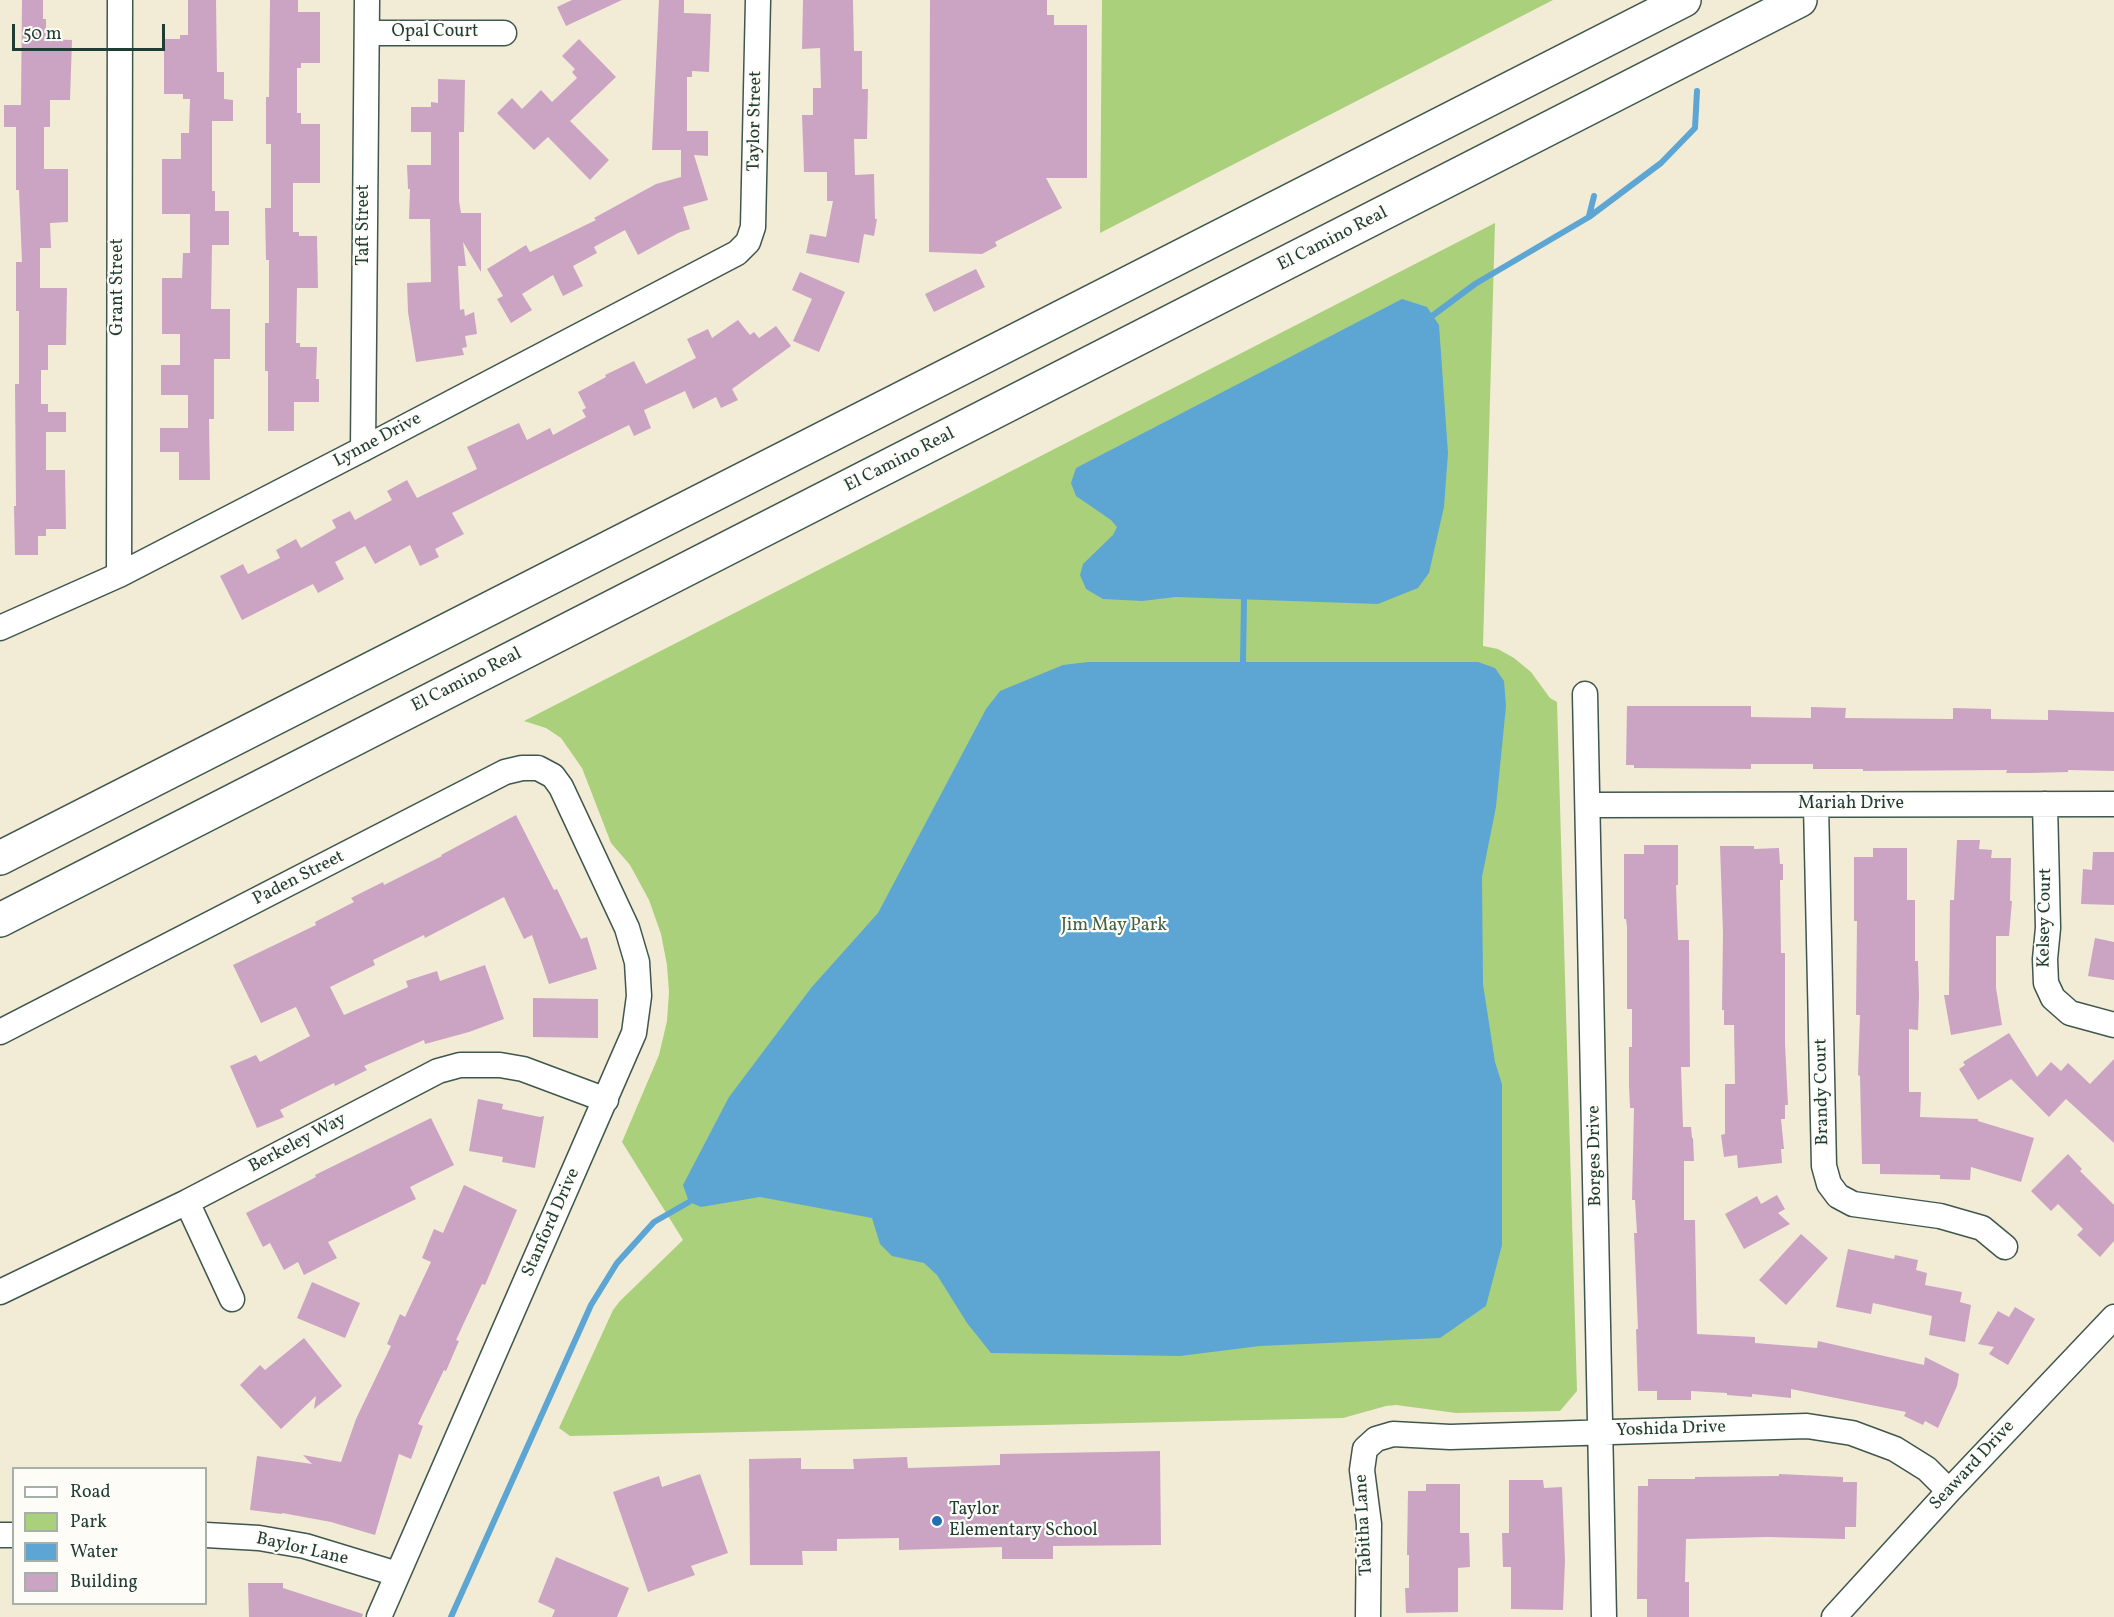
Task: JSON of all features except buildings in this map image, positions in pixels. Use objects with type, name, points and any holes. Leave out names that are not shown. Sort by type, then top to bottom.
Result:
[{"type":"highway","points":[[0,858],[1684,0]]},
{"type":"highway","name":"El Camino Real","points":[[0,920],[1800,0]]},
{"type":"street","name":"Grant Street","points":[[119,575],[120,0]]},
{"type":"street","name":"Taft Street","points":[[363,449],[367,0]]},
{"type":"street","name":"Taylor Street","points":[[748,242],[753,227],[758,0]]},
{"type":"street","name":"Opal Court","points":[[367,33],[504,33]]},
{"type":"street","name":"Lynne Drive","points":[[0,628],[119,575],[737,253],[748,242]]},
{"type":"street","name":"Borges Drive","points":[[1585,694],[1602,1431],[1604,1617]]},
{"type":"street","name":"Paden Street","points":[[0,1032],[505,772],[522,768],[538,768],[553,776],[561,787],[578,823]]},
{"type":"street","name":"Kelsey Court","points":[[2045,804],[2048,928],[2046,982],[2053,998],[2070,1013],[2114,1024]]},
{"type":"street","name":"Mariah Drive","points":[[1588,805],[2114,804]]},
{"type":"street","name":"Brandy Court","points":[[1816,805],[1824,1166],[1829,1184],[1838,1196],[1853,1204],[1940,1216],[1982,1228],[2005,1247]]},
{"type":"street","name":"Stanford Drive","points":[[379,1617],[634,1033],[639,996],[636,962],[627,928],[578,823]]},
{"type":"street","name":"Berkeley Way","points":[[0,1292],[187,1202],[438,1071],[460,1065],[489,1064],[523,1069],[606,1100]]},
{"type":"street","points":[[187,1202],[232,1299]]},
{"type":"street","name":"Seaward Drive","points":[[1834,1617],[1949,1491],[2114,1317]]},
{"type":"street","name":"Yoshida Drive","points":[[1376,1439],[1393,1434],[1450,1437],[1806,1426],[1852,1433],[1895,1449],[1927,1469],[1949,1491]]},
{"type":"street","name":"Tabitha Lane","points":[[1368,1617],[1369,1524],[1362,1470],[1365,1449],[1376,1439]]},
{"type":"street","name":"Baylor Lane","points":[[207,1535],[259,1538],[305,1546],[398,1574]]},
{"type":"green space","points":[[1102,0],[1553,0],[1100,233]]},
{"type":"green space","name":"Jim May Park","points":[[1495,223],[1483,646],[1498,649],[1514,658],[1531,672],[1550,698],[1557,702],[1577,1391],[1560,1411],[1456,1413],[1396,1405],[1343,1418],[570,1436],[559,1428],[613,1310],[683,1240],[622,1142],[659,1055],[667,1021],[669,992],[661,934],[649,900],[630,865],[611,843],[582,768],[561,738],[546,728],[524,721]]},
{"type":"water","points":[[1402,299],[1427,307],[1439,325],[1448,453],[1444,507],[1429,573],[1418,588],[1378,604],[1176,597],[1142,601],[1103,599],[1086,589],[1080,575],[1083,564],[1113,535],[1117,527],[1111,520],[1076,496],[1071,483],[1076,468]]},
{"type":"water","points":[[1088,662],[1478,662],[1495,668],[1504,681],[1506,706],[1496,807],[1482,877],[1483,984],[1495,1062],[1502,1084],[1502,1245],[1486,1306],[1440,1338],[1260,1346],[1180,1356],[991,1353],[967,1323],[937,1275],[924,1263],[892,1256],[880,1244],[872,1218],[760,1197],[701,1207],[689,1202],[683,1185],[729,1097],[811,988],[878,913],[986,709],[1000,691],[1063,665]]},
{"type":"waterway","points":[[1432,316],[1475,284],[1589,217],[1661,163],[1695,128],[1697,91]]},
{"type":"waterway","points":[[1589,216],[1594,196]]},
{"type":"waterway","points":[[1243,662],[1244,599]]},
{"type":"waterway","points":[[451,1617],[591,1305],[617,1263],[654,1222],[689,1202]]},
{"type":"place","name":"Taylor Elementary School","points":[[937,1521]]}]
